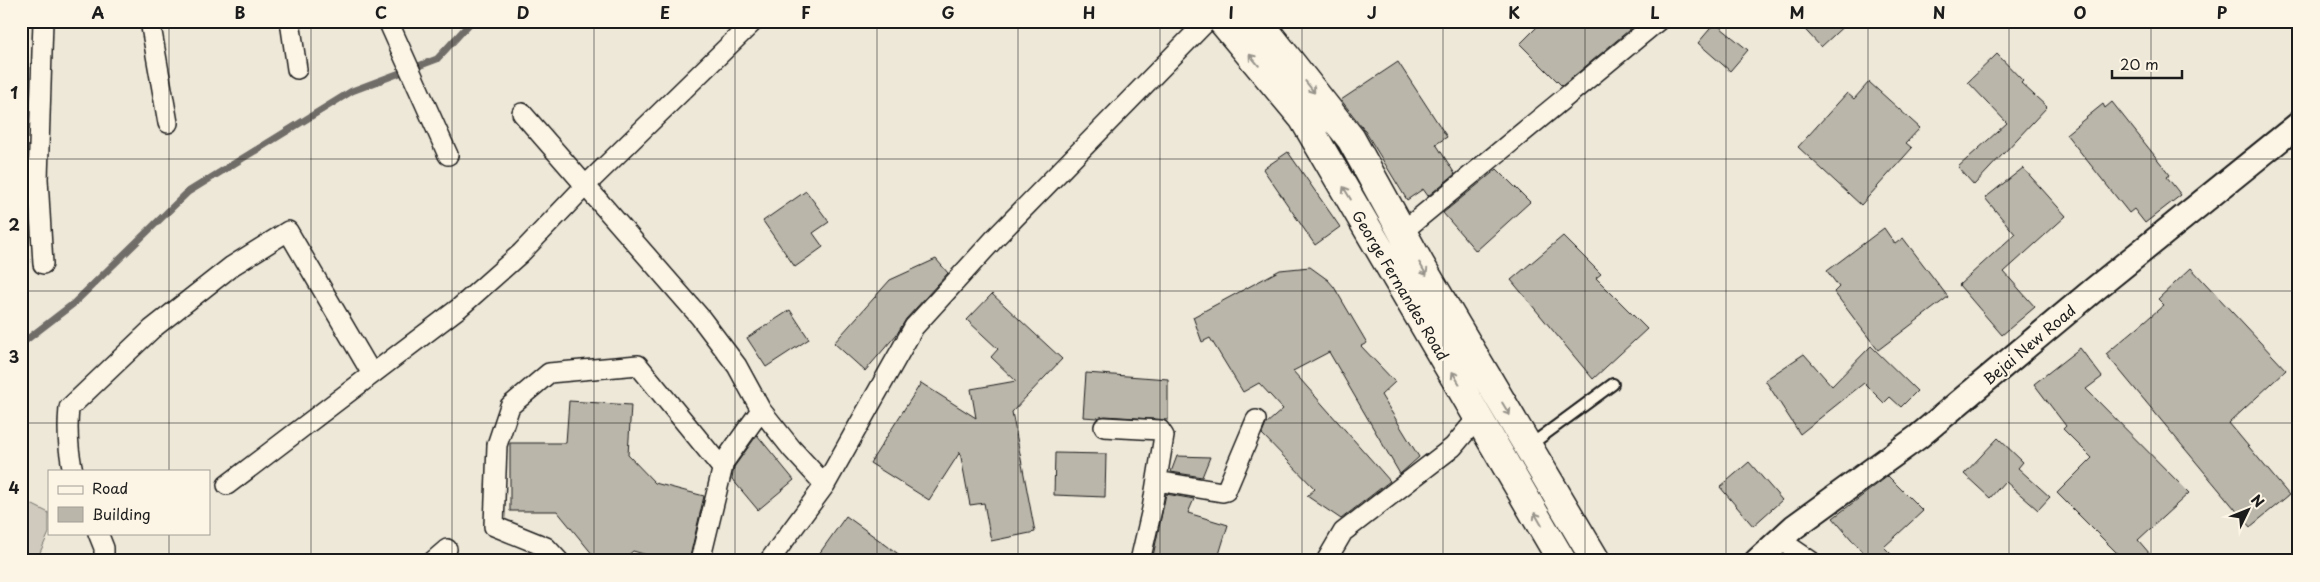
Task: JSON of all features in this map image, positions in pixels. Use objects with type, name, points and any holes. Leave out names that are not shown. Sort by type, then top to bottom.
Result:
[{"type":"main road","name":"George Fernandes Road","points":[[1222,21],[1303,118],[1479,416],[1562,561]]},
{"type":"main road","name":"George Fernandes Road","points":[[1258,21],[1351,139],[1402,232],[1596,561]]},
{"type":"street","points":[[43,21],[38,179],[43,264]]},
{"type":"street","points":[[150,21],[168,122]]},
{"type":"street","points":[[290,21],[297,68]]},
{"type":"street","points":[[388,21],[448,155]]},
{"type":"street","points":[[227,485],[459,308],[521,253],[586,185],[754,21]]},
{"type":"street","points":[[769,561],[825,485],[914,327],[997,236],[1207,21]]},
{"type":"street","points":[[1402,232],[1658,21]]},
{"type":"street","points":[[522,113],[700,317],[737,366],[761,410],[792,449],[825,485]]},
{"type":"street","name":"Bejai New Road","points":[[1757,561],[1794,527],[1918,436],[2096,288],[2299,124]]},
{"type":"street","points":[[74,470],[70,458],[69,408],[152,329],[232,266],[288,230],[372,374]]},
{"type":"street","points":[[559,561],[546,546],[494,526],[497,445],[510,406],[549,373],[638,365],[722,468]]},
{"type":"street","points":[[700,561],[724,462],[761,410]]},
{"type":"street","points":[[1326,561],[1343,532],[1453,447],[1479,416]]},
{"type":"street","points":[[1157,480],[1222,492],[1226,491],[1256,420]]},
{"type":"street","points":[[1104,426],[1160,430],[1163,433],[1164,439],[1157,480],[1140,561]]},
{"type":"street","points":[[98,534],[104,548],[104,561]]},
{"type":"street","points":[[1780,540],[1811,561]]},
{"type":"lane","points":[[1528,446],[1613,384]]},
{"type":"shaded area","points":[[21,499],[48,512],[49,534],[36,561],[21,561]]},
{"type":"building","points":[[1543,21],[1640,21],[1562,86],[1520,44]]},
{"type":"building","points":[[1797,21],[1849,21],[1821,47]]},
{"type":"building","points":[[1715,23],[1748,50],[1730,71],[1698,43]]},
{"type":"building","points":[[1997,54],[2023,81],[2021,83],[2047,107],[1974,185],[1958,167],[2007,123],[1968,82]]},
{"type":"building","points":[[1398,62],[1447,137],[1436,144],[1455,174],[1428,196],[1423,189],[1407,200],[1365,131],[1341,100]]},
{"type":"building","points":[[1869,82],[1920,128],[1906,143],[1912,148],[1861,205],[1798,147],[1847,93],[1854,99]]},
{"type":"building","points":[[2112,102],[2170,175],[2167,177],[2181,195],[2145,223],[2134,209],[2129,213],[2066,134],[2103,104],[2105,108]]},
{"type":"building","points":[[1288,152],[1340,227],[1315,245],[1263,169]]},
{"type":"building","points":[[2023,168],[2066,216],[2004,272],[2035,307],[2002,335],[1959,285],[2015,234],[1985,198]]},
{"type":"building","points":[[1497,169],[1530,202],[1476,251],[1443,213]]},
{"type":"building","points":[[806,191],[829,222],[813,233],[823,247],[795,267],[763,221]]},
{"type":"building","points":[[1884,228],[1895,244],[1903,238],[1948,297],[1878,350],[1834,292],[1839,287],[1827,271]]},
{"type":"building","points":[[1563,236],[1601,274],[1596,278],[1647,329],[1593,379],[1511,280]]},
{"type":"building","points":[[936,259],[948,273],[906,319],[897,334],[865,371],[834,343],[890,280]]},
{"type":"building","points":[[1310,267],[1328,280],[1334,287],[1367,343],[1361,346],[1395,382],[1381,395],[1419,457],[1400,474],[1329,352],[1293,371],[1390,481],[1341,519],[1307,496],[1315,489],[1262,434],[1266,424],[1283,409],[1259,383],[1243,392],[1210,338],[1202,342],[1193,317],[1280,270]]},
{"type":"building","points":[[2191,268],[2286,370],[2229,423],[2289,495],[2250,527],[2106,354],[2164,305],[2158,299]]},
{"type":"building","points":[[992,294],[1062,359],[1012,412],[1035,532],[991,541],[984,503],[970,505],[960,452],[929,500],[870,463],[921,383],[976,418],[971,389],[1016,381],[991,357],[998,349],[967,320]]},
{"type":"building","points":[[790,310],[809,339],[766,367],[747,338]]},
{"type":"building","points":[[1871,346],[1917,391],[1901,407],[1890,397],[1884,403],[1864,383],[1800,434],[1765,380],[1804,354],[1832,386]]},
{"type":"building","points":[[2080,348],[2102,377],[2086,389],[2189,493],[2138,540],[2156,561],[2125,561],[2057,493],[2092,458],[2063,429],[2066,426],[2034,384]]},
{"type":"building","points":[[1086,373],[1168,379],[1168,420],[1105,416],[1097,418],[1083,417]]},
{"type":"building","points":[[569,401],[631,405],[628,455],[655,483],[704,496],[689,561],[669,561],[633,551],[621,561],[598,561],[557,511],[510,511],[510,443],[566,443]]},
{"type":"building","points":[[757,435],[794,480],[758,510],[732,479],[734,467]]},
{"type":"building","points":[[1998,438],[2023,462],[2018,468],[2050,497],[2038,510],[2005,481],[1990,498],[1964,474]]},
{"type":"building","points":[[1055,453],[1106,454],[1105,497],[1054,495]]},
{"type":"building","points":[[1177,456],[1210,457],[1202,477],[1171,472]]},
{"type":"building","points":[[1749,462],[1782,500],[1753,526],[1720,487]]},
{"type":"building","points":[[1888,476],[1923,511],[1884,547],[1898,561],[1870,561],[1833,518]]},
{"type":"building","points":[[1166,494],[1194,499],[1188,513],[1228,525],[1217,561],[1152,561]]},
{"type":"building","points":[[846,516],[908,561],[814,561]]},
{"type":"waterway","points":[[21,344],[73,304],[188,192],[352,91],[437,59],[472,21]]}]
